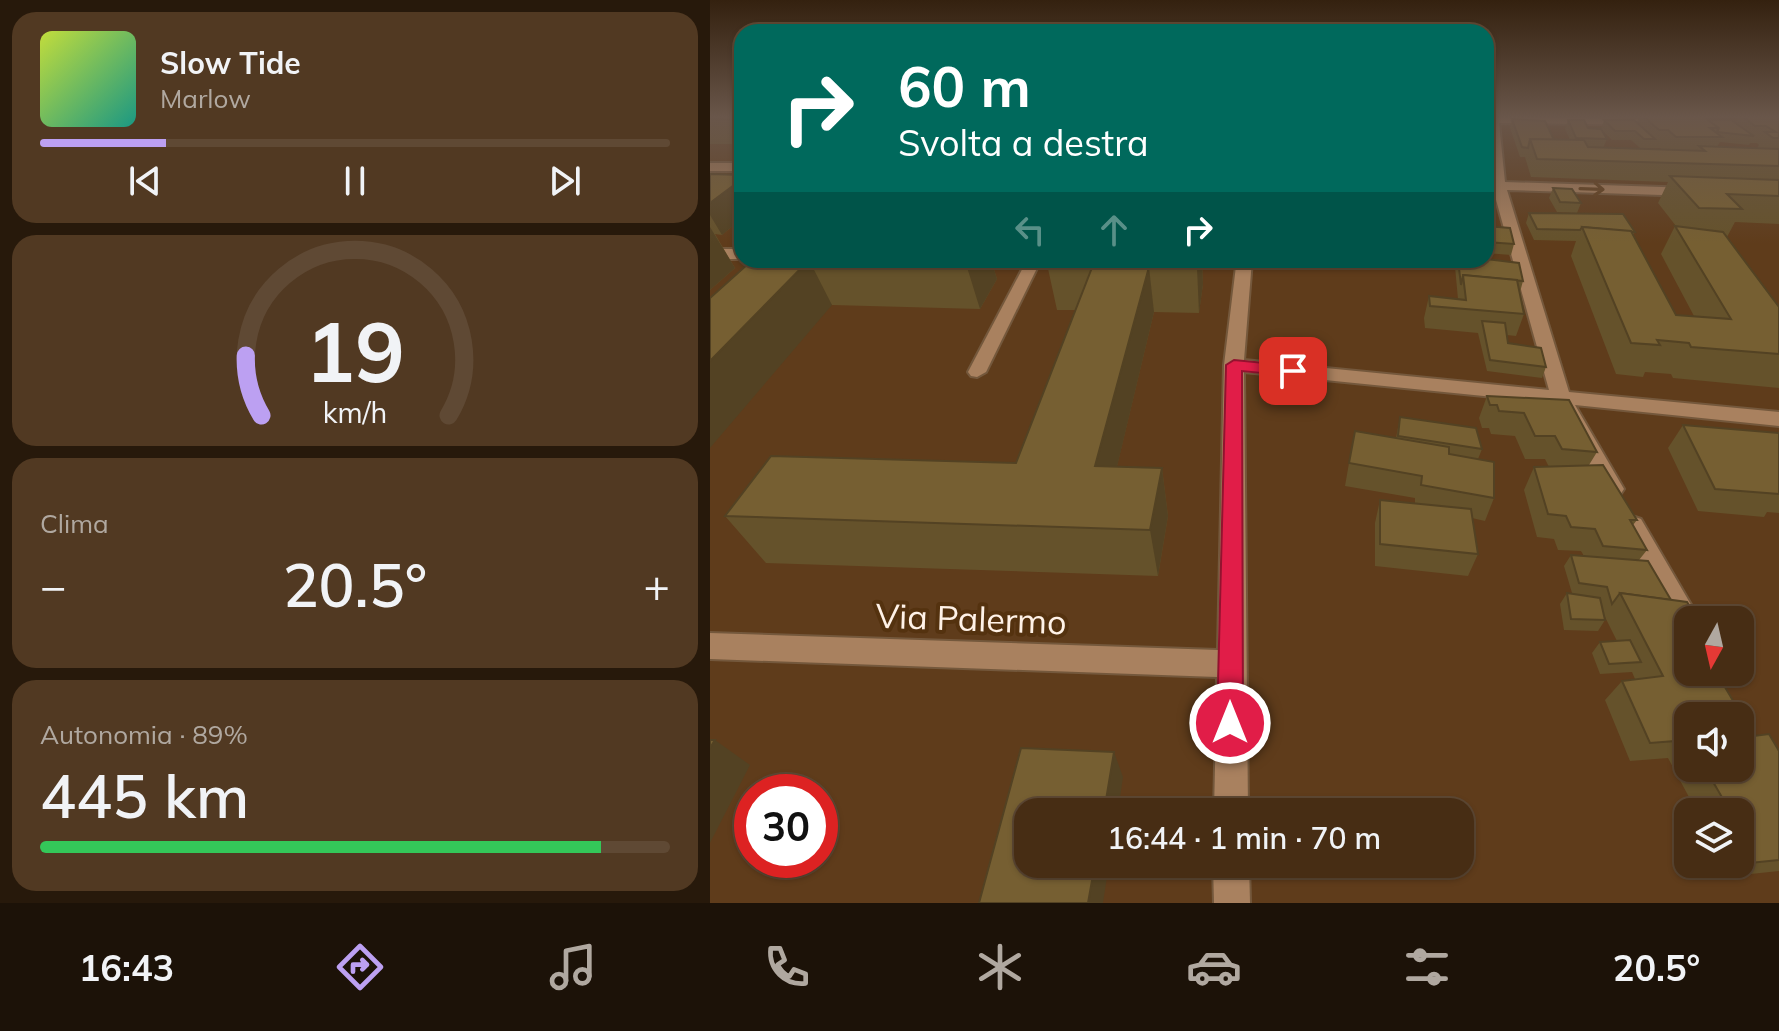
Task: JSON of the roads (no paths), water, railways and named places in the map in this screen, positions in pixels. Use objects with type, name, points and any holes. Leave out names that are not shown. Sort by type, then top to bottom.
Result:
[{"type":"street","points":[[710,167],[734,167]]},
{"type":"street","points":[[710,179],[734,179]]},
{"type":"street","points":[[1494,186],[1701,193]]},
{"type":"street","points":[[1494,192],[1561,398],[1677,606]]},
{"type":"street","points":[[710,254],[734,254]]},
{"type":"street","points":[[1231,798],[1234,365],[1243,268]]},
{"type":"street","points":[[1234,365],[1779,419]]},
{"type":"street","name":"Via Palermo","points":[[710,646],[1230,664]]},
{"type":"street","points":[[1231,878],[1232,903]]},
{"type":"lane","points":[[977,372],[1030,268]]}]
